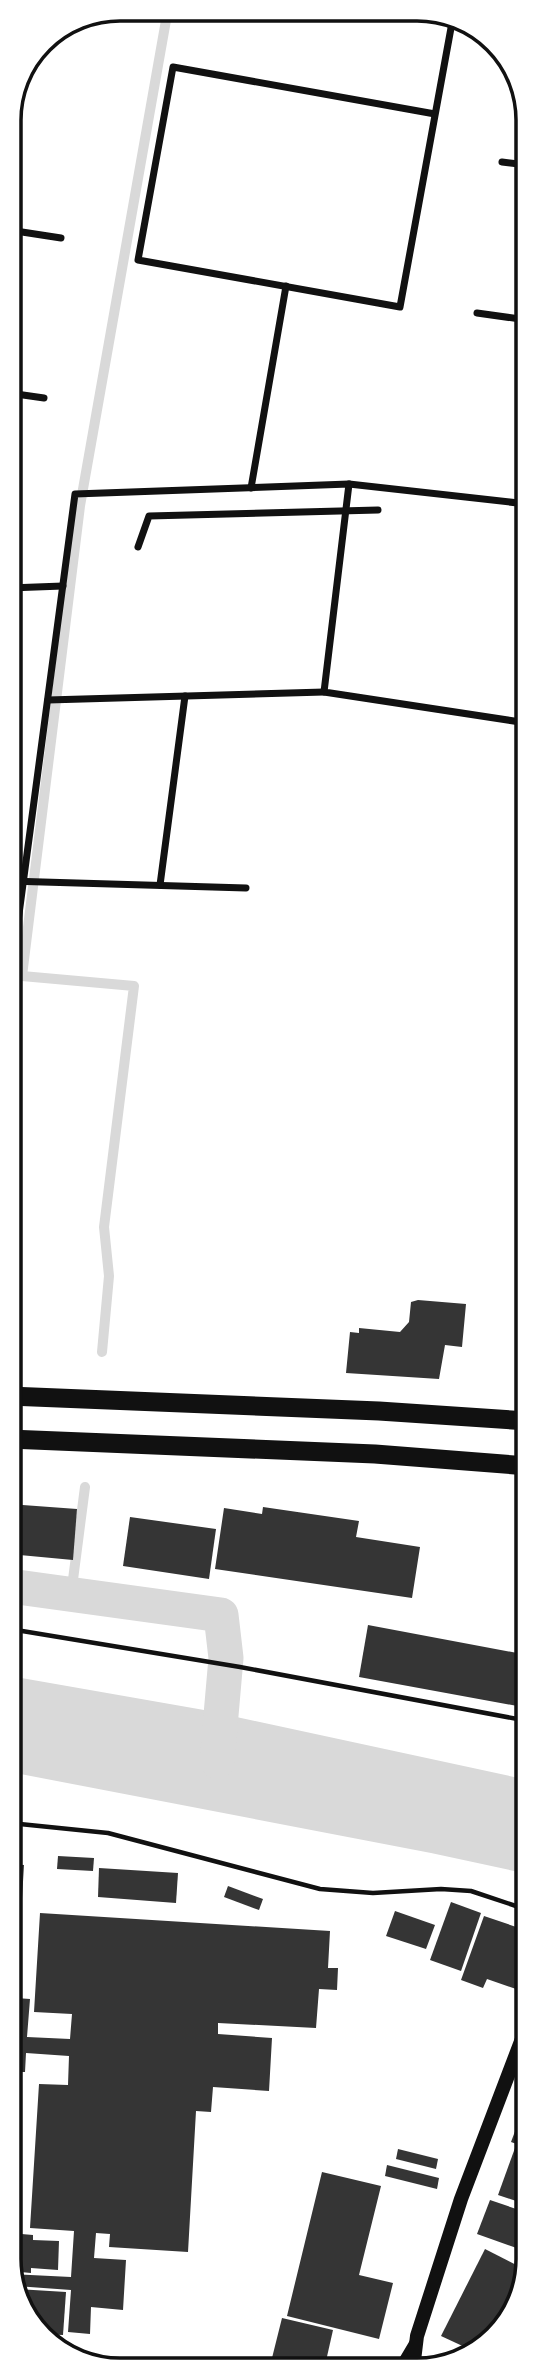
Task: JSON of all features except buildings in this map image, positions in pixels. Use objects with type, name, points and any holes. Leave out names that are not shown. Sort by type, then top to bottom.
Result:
[{"type":"highway","points":[[21,1396],[379,1411],[516,1420]]},
{"type":"highway","points":[[21,1440],[375,1454],[516,1465]]},
{"type":"main road","points":[[414,2358],[417,2336],[461,2199],[516,2055]]},
{"type":"street","points":[[435,114],[173,66],[138,260],[400,307],[451,28]]},
{"type":"street","points":[[502,162],[516,164]]},
{"type":"street","points":[[21,232],[61,237]]},
{"type":"street","points":[[251,488],[286,286]]},
{"type":"street","points":[[477,313],[516,318]]},
{"type":"street","points":[[21,395],[44,398]]},
{"type":"street","points":[[324,692],[349,484]]},
{"type":"street","points":[[21,896],[75,494],[349,484],[516,503]]},
{"type":"street","points":[[138,547],[149,516],[378,509]]},
{"type":"street","points":[[21,588],[63,586]]},
{"type":"street","points":[[48,700],[324,692],[516,721]]},
{"type":"street","points":[[160,885],[185,696]]},
{"type":"street","points":[[23,881],[246,888]]},
{"type":"street","points":[[404,2358],[417,2336]]},
{"type":"path","points":[[21,1631],[240,1667],[516,1719]]},
{"type":"path","points":[[21,1824],[108,1833],[320,1889],[373,1893],[441,1889],[471,1891],[516,1906]]},
{"type":"shaded area","points":[[21,1678],[204,1710],[516,1777],[516,1871],[21,1774]]},
{"type":"waterway","points":[[102,1352],[109,1276],[104,1227],[134,986],[22,976],[80,506],[166,21]]},
{"type":"waterway","points":[[71,1595],[85,1487]]},
{"type":"waterway","points":[[21,1588],[221,1615],[226,1658],[217,1761]]}]
